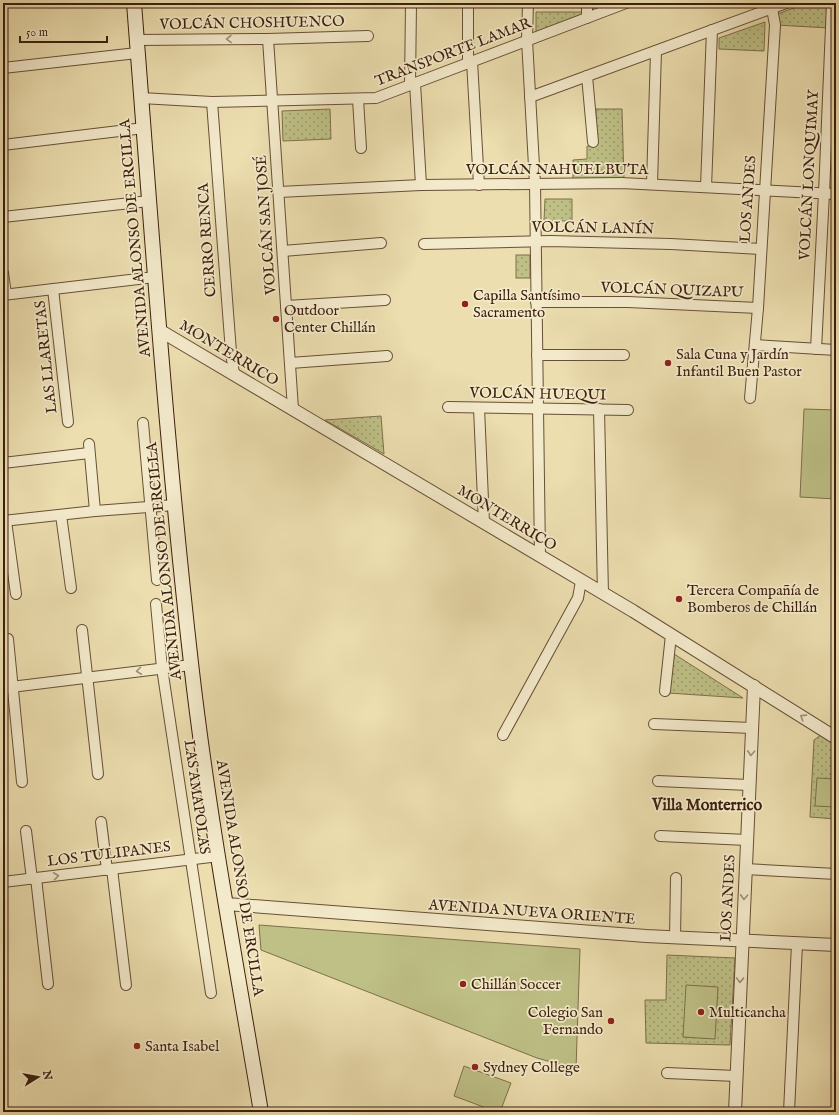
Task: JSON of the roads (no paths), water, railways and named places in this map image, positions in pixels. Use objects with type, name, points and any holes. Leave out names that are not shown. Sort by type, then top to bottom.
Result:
[{"type":"main road","name":"AVENIDA ALONSO DE ERCILLA","points":[[134,3],[159,330],[191,665],[204,765],[261,1112]]},
{"type":"street","points":[[411,3],[412,84],[421,185]]},
{"type":"street","points":[[468,3],[470,63],[479,185]]},
{"type":"street","points":[[528,3],[530,97],[535,184],[540,556]]},
{"type":"street","points":[[587,3],[587,18]]},
{"type":"street","name":"TRANSPORTE LAMAR","points":[[141,98],[212,102],[376,98],[626,3]]},
{"type":"street","points":[[530,97],[712,30],[771,6],[786,3]]},
{"type":"street","name":"VOLCÁN LONQUIMAY","points":[[816,349],[832,3]]},
{"type":"street","name":"LOS ANDES","points":[[750,398],[766,191],[775,25],[771,6]]},
{"type":"street","points":[[706,187],[712,30]]},
{"type":"street","name":"VOLCÁN CHOSHUENCO","points":[[3,68],[137,47],[268,39],[368,36]]},
{"type":"street","name":"VOLCÁN SAN JOSÉ","points":[[268,39],[293,409]]},
{"type":"street","points":[[652,184],[656,51]]},
{"type":"street","points":[[587,76],[593,142]]},
{"type":"street","points":[[358,98],[361,148]]},
{"type":"street","name":"CERRO RENCA","points":[[212,102],[231,352],[234,374]]},
{"type":"street","points":[[3,146],[144,128]]},
{"type":"street","name":"VOLCÁN NAHUELBUTA","points":[[279,192],[421,185],[652,184],[836,194]]},
{"type":"street","points":[[3,217],[149,201]]},
{"type":"street","name":"VOLCÁN LANÍN","points":[[424,244],[536,242],[664,244],[761,249]]},
{"type":"street","points":[[283,251],[381,244]]},
{"type":"street","points":[[3,273],[4,295],[155,277]]},
{"type":"street","name":"LAS LLARETAS","points":[[54,289],[68,422]]},
{"type":"street","points":[[286,306],[385,300]]},
{"type":"street","name":"VOLCÁN QUIZAPU","points":[[536,302],[628,302],[758,308]]},
{"type":"street","name":"MONTERRICO","points":[[159,330],[672,635],[836,738]]},
{"type":"street","points":[[755,345],[836,350]]},
{"type":"street","points":[[537,355],[624,355]]},
{"type":"street","points":[[290,362],[387,356]]},
{"type":"street","name":"VOLCÁN HUEQUI","points":[[448,408],[628,410]]},
{"type":"street","points":[[479,408],[484,523]]},
{"type":"street","points":[[599,409],[603,594]]},
{"type":"street","points":[[144,423],[157,580]]},
{"type":"street","points":[[3,463],[89,449],[95,511]]},
{"type":"street","points":[[16,594],[5,521],[95,511],[175,505]]},
{"type":"street","points":[[61,515],[71,588]]},
{"type":"street","points":[[503,735],[578,598],[581,581]]},
{"type":"street","name":"LAS AMAPOLAS","points":[[156,604],[162,668],[211,993]]},
{"type":"street","points":[[82,630],[98,774]]},
{"type":"street","points":[[665,691],[672,635]]},
{"type":"street","points":[[8,639],[8,687],[22,782]]},
{"type":"street","points":[[8,687],[191,665]]},
{"type":"street","name":"LOS ANDES","points":[[734,1112],[754,686]]},
{"type":"street","points":[[654,724],[752,728]]},
{"type":"street","points":[[658,781],[749,785]]},
{"type":"street","points":[[102,822],[126,985]]},
{"type":"street","points":[[26,831],[34,878],[48,984]]},
{"type":"street","points":[[660,836],[747,840]]},
{"type":"street","name":"LOS TULIPANES","points":[[3,882],[219,856]]},
{"type":"street","points":[[746,869],[836,874]]},
{"type":"street","points":[[675,938],[676,878]]},
{"type":"street","name":"AVENIDA NUEVA ORIENTE","points":[[226,904],[675,938],[836,946]]},
{"type":"street","points":[[790,1112],[797,944]]},
{"type":"street","points":[[667,1073],[736,1076]]},
{"type":"place","name":"Capilla Santísimo Sacramento","points":[[465,304]]},
{"type":"place","name":"Outdoor Center Chillán","points":[[276,319]]},
{"type":"place","name":"Sala Cuna y Jardín Infantil Buen Pastor","points":[[668,363]]},
{"type":"place","name":"Tercera Compañía de Bomberos de Chillán","points":[[679,599]]},
{"type":"place","name":"Chillán Soccer","points":[[463,984]]},
{"type":"place","name":"Multicancha","points":[[701,1012]]},
{"type":"place","name":"Colegio San Fernando","points":[[611,1021]]},
{"type":"place","name":"Santa Isabel","points":[[137,1046]]},
{"type":"place","name":"Sydney College","points":[[475,1067]]},
{"type":"district","name":"Villa Monterrico","points":[[707,806]]}]
